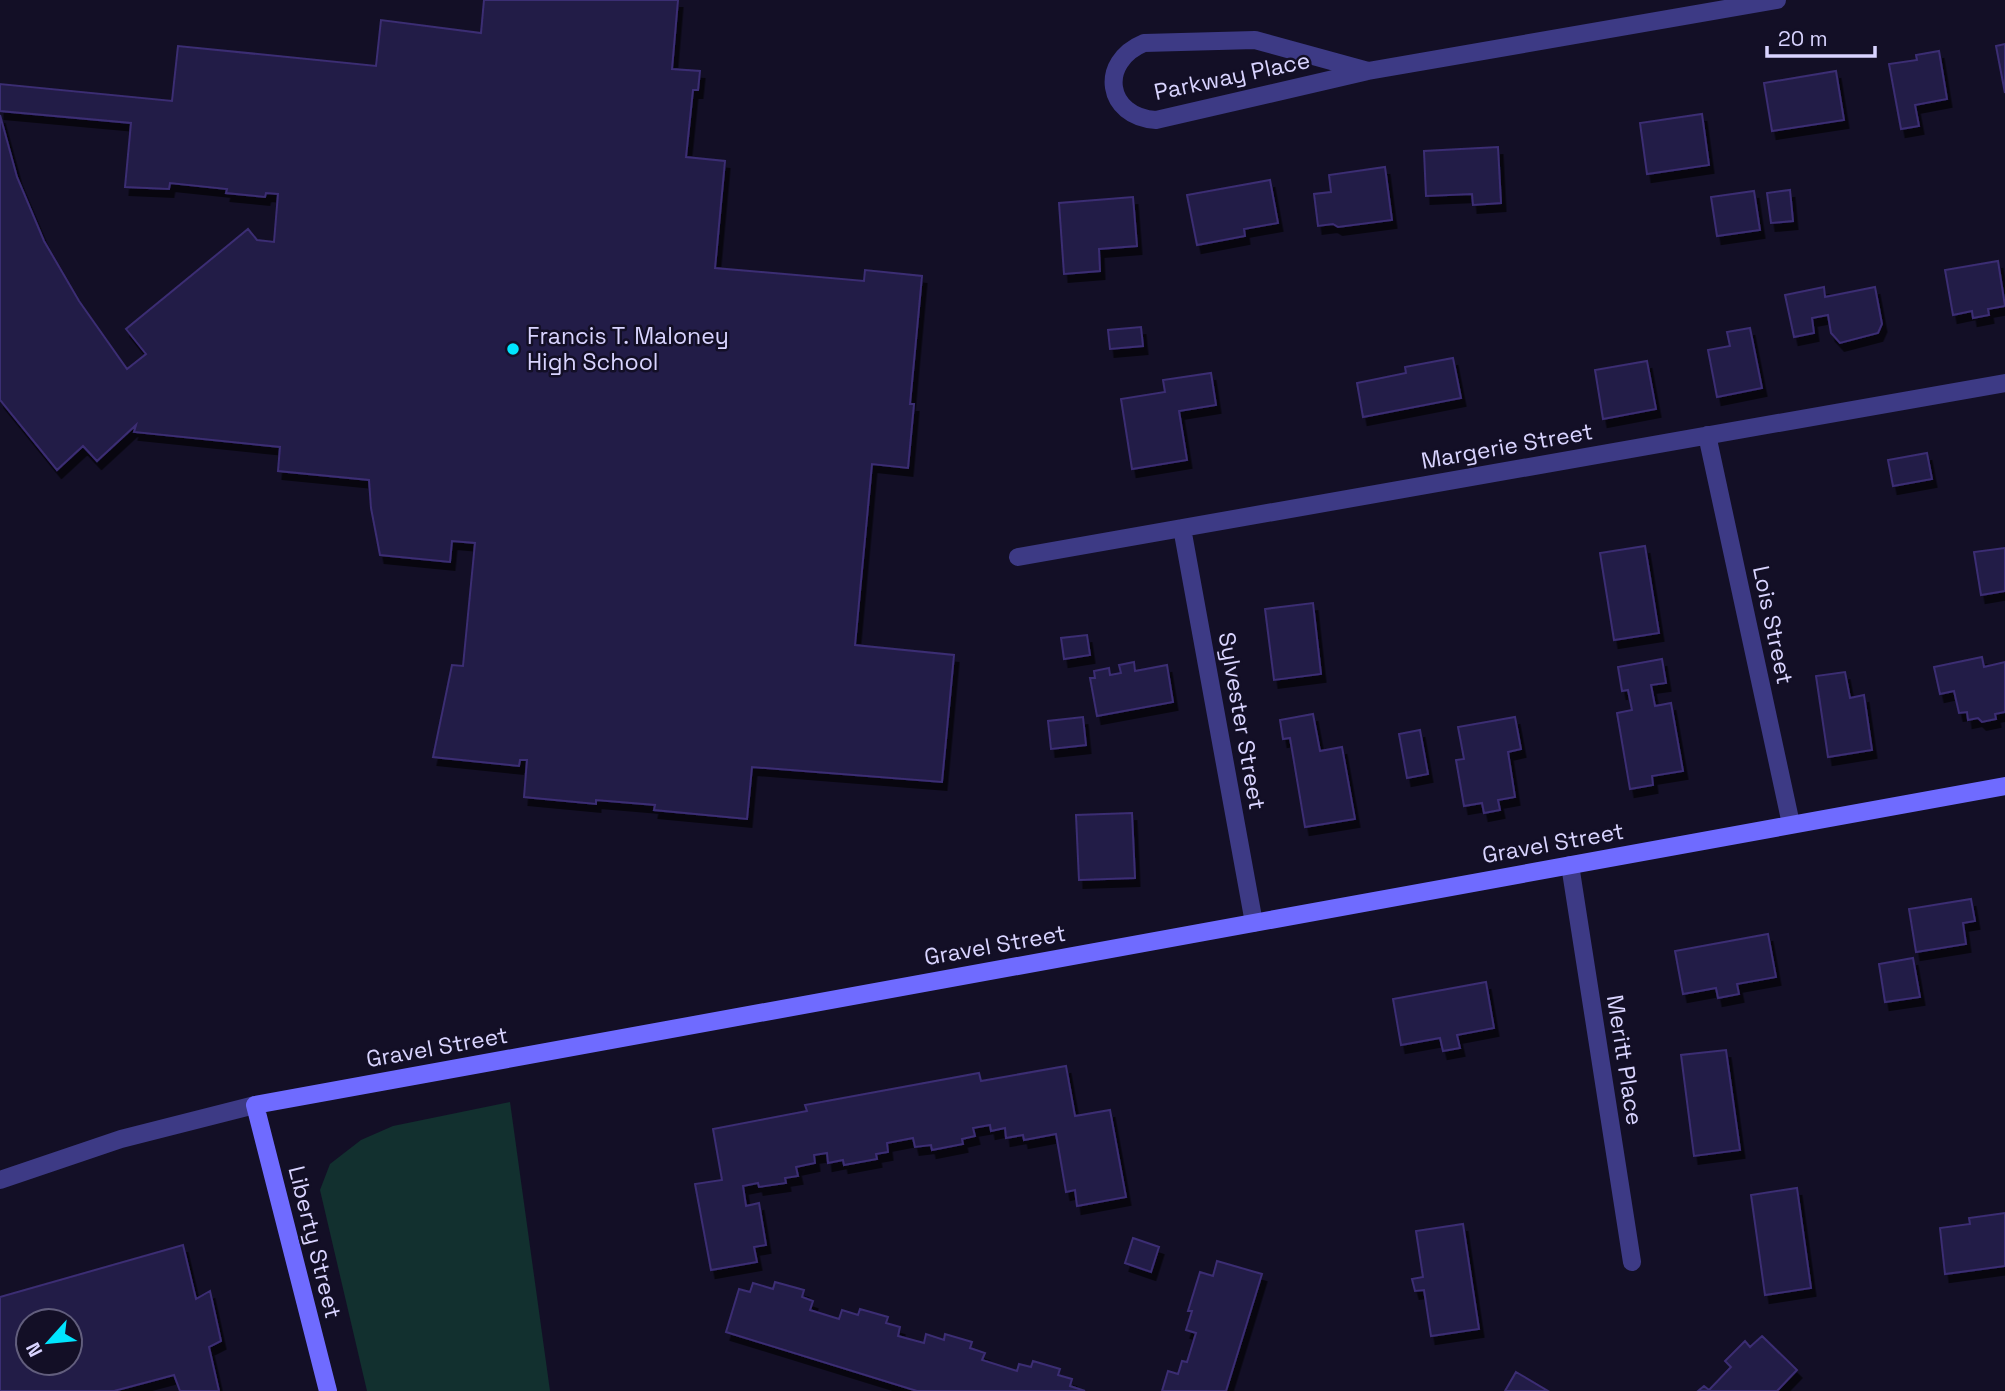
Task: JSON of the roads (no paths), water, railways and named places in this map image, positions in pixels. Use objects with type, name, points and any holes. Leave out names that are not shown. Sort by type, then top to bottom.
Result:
[{"type":"main road","name":"Gravel Street","points":[[256,1105],[2005,786]]},
{"type":"main road","name":"Liberty Street","points":[[256,1105],[328,1391]]},
{"type":"street","name":"Parkway Place","points":[[1368,71],[1271,43],[1232,39],[1144,43],[1131,48],[1122,57],[1113,81],[1115,94],[1122,105],[1132,114],[1156,120],[1368,71],[1777,0]]},
{"type":"street","name":"Margerie Street","points":[[1018,557],[2005,383]]},
{"type":"street","name":"Lois Street","points":[[1707,435],[1791,824]]},
{"type":"street","name":"Sylvester Street","points":[[1182,528],[1254,923]]},
{"type":"street","name":"Meritt Place","points":[[1570,865],[1632,1262]]},
{"type":"street","name":"Gravel Street","points":[[0,1180],[121,1139],[256,1105]]},
{"type":"place","name":"Francis T. Maloney High School","points":[[513,349]]}]
